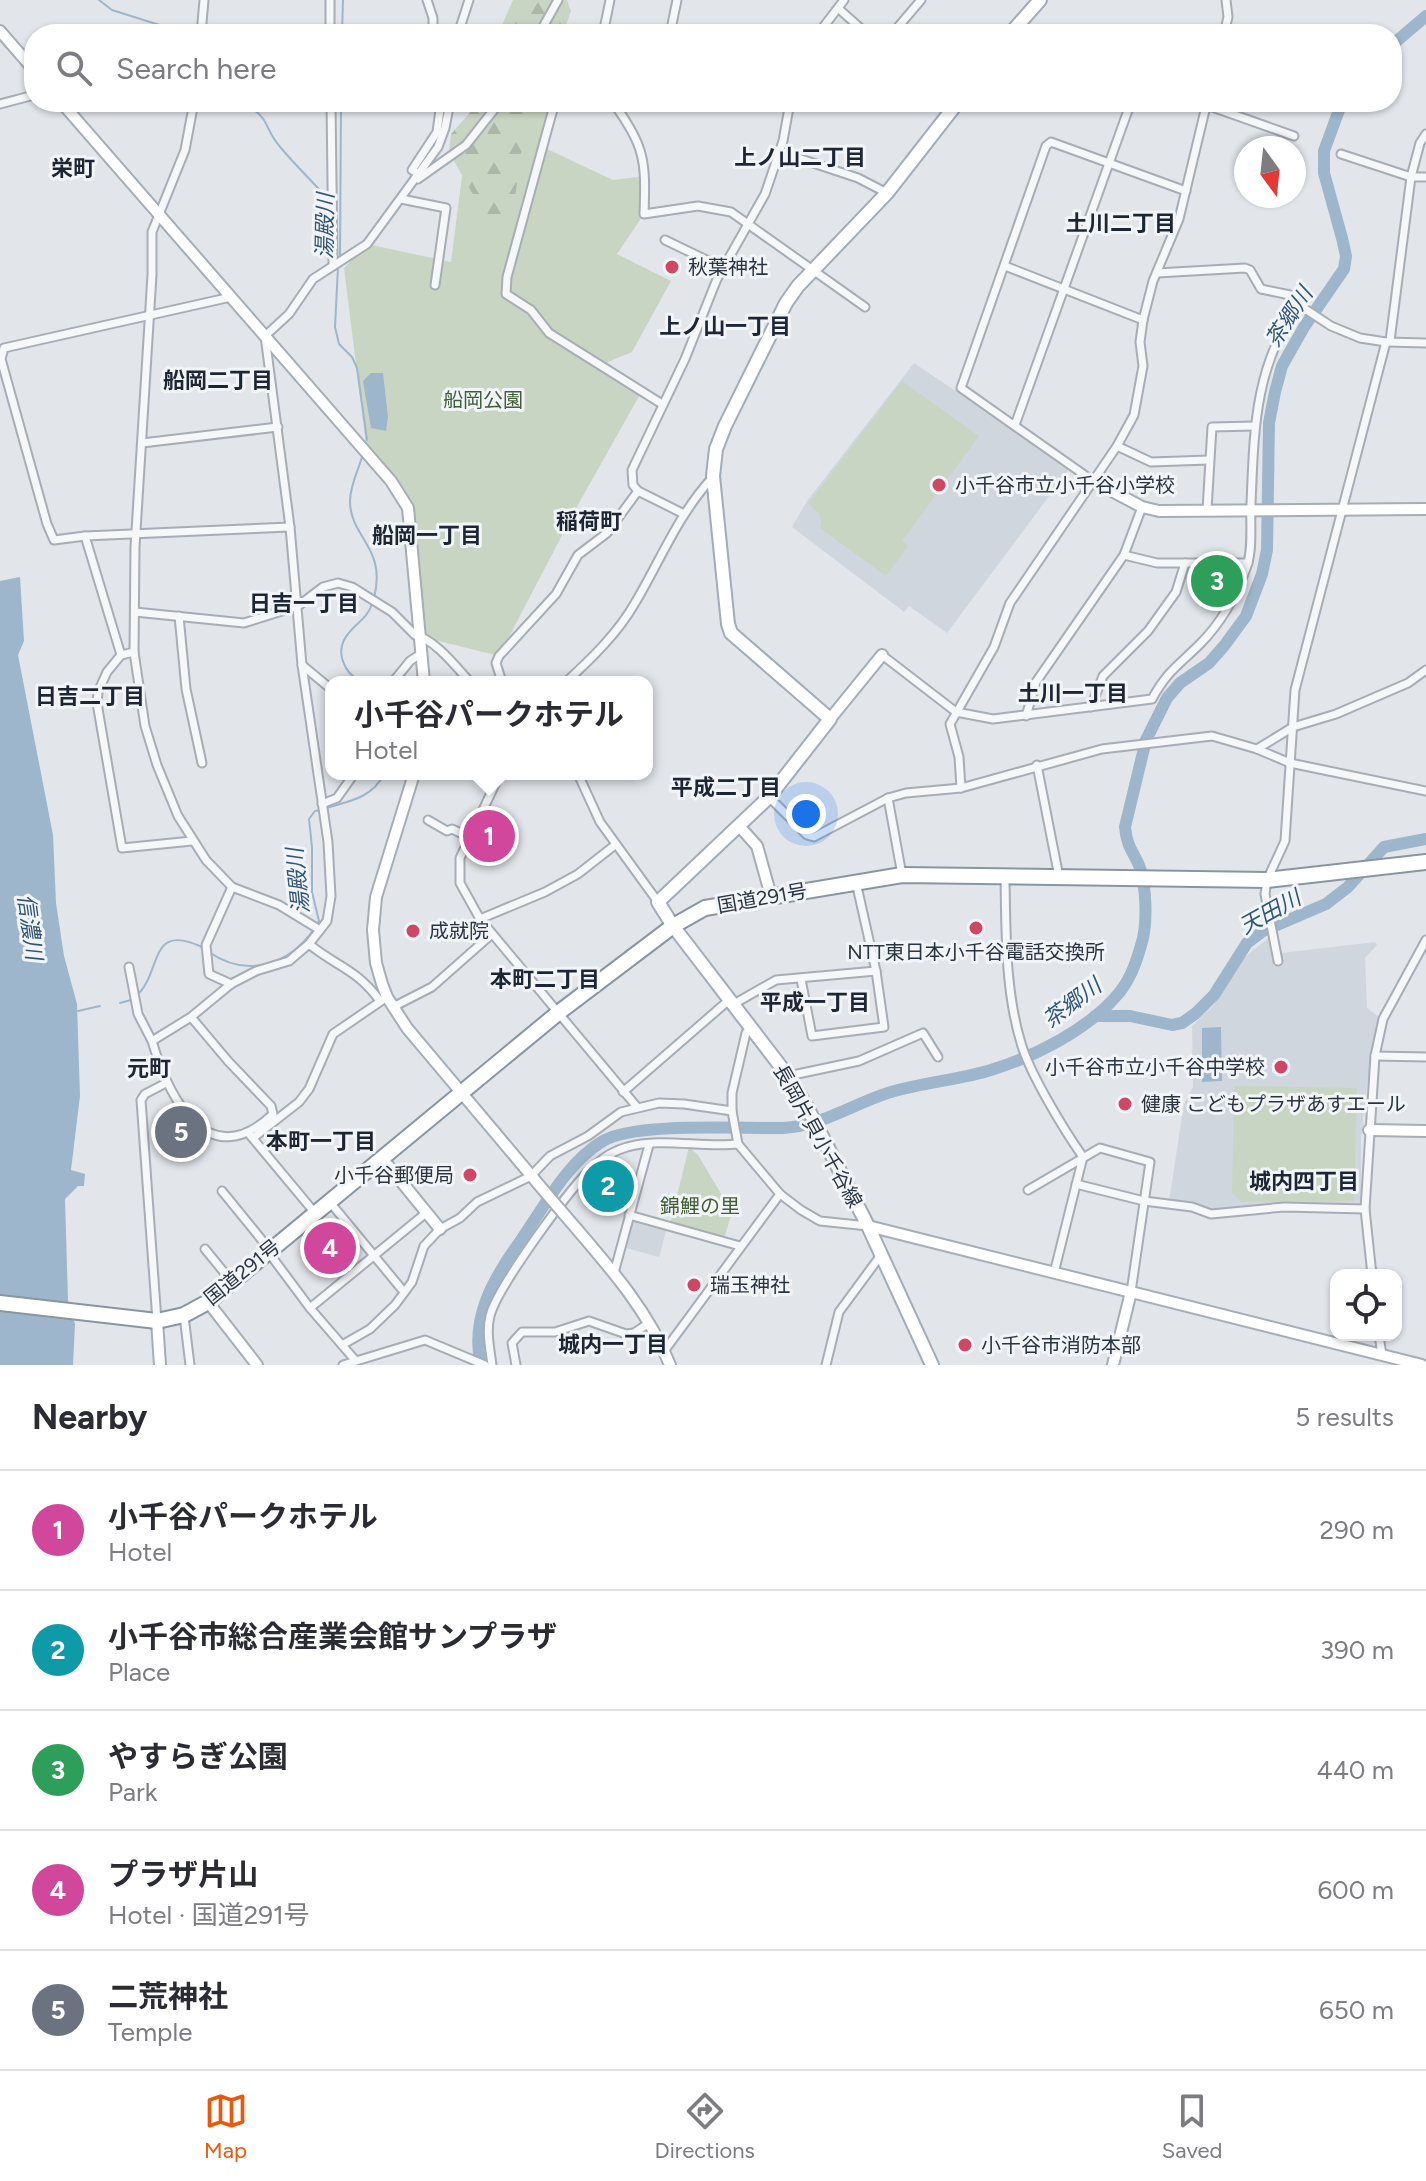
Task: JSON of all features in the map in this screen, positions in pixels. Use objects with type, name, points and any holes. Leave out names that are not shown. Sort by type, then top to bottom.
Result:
[{"type":"highway","name":"国道291号","points":[[0,1303],[157,1321],[184,1315],[208,1302],[558,1013],[673,926],[705,908],[902,875],[1267,880],[1426,862]]},
{"type":"main road","points":[[1019,24],[1040,0]]},
{"type":"main road","points":[[658,902],[769,797],[830,719],[731,633],[713,476],[716,449],[786,303],[811,269],[887,193],[945,112]]},
{"type":"main road","name":"長岡片貝小千谷線","points":[[658,902],[788,1076],[807,1107],[868,1226],[932,1365]]},
{"type":"street","points":[[202,24],[204,0]]},
{"type":"street","points":[[330,0],[330,24]]},
{"type":"street","points":[[427,0],[433,24]]},
{"type":"street","points":[[461,24],[469,0]]},
{"type":"street","points":[[545,24],[558,0]]},
{"type":"street","points":[[605,24],[610,0]]},
{"type":"street","points":[[672,24],[677,0]]},
{"type":"street","points":[[826,24],[844,0]]},
{"type":"street","points":[[901,24],[921,0]]},
{"type":"street","points":[[1226,24],[1227,0]]},
{"type":"street","points":[[839,9],[856,24]]},
{"type":"street","points":[[0,31],[24,59]]},
{"type":"street","points":[[0,104],[24,98]]},
{"type":"street","points":[[70,112],[391,481],[408,508],[424,676]]},
{"type":"street","points":[[192,112],[185,150],[152,232],[152,275],[135,534],[134,652],[142,714],[178,816],[211,867],[232,887],[279,905],[317,928]]},
{"type":"street","points":[[331,112],[334,262]]},
{"type":"street","points":[[417,178],[412,170],[437,132],[440,112]]},
{"type":"street","points":[[265,336],[289,314],[313,279],[334,262],[367,244],[438,147],[448,112]]},
{"type":"street","points":[[417,178],[466,145],[492,112]]},
{"type":"street","points":[[552,112],[507,277],[506,294],[531,310],[549,333],[662,404]]},
{"type":"street","points":[[620,112],[636,136],[645,176],[644,214],[698,206],[731,212],[865,307]]},
{"type":"street","points":[[684,514],[638,491],[633,485],[632,470],[685,359],[723,268],[765,194],[780,152],[788,112]]},
{"type":"street","points":[[1015,425],[1127,112]]},
{"type":"street","points":[[961,788],[959,757],[950,724],[994,647],[1010,603],[1117,446],[1134,415],[1143,366],[1140,342],[1143,320],[1157,273],[1179,219],[1202,112]]},
{"type":"street","points":[[1229,112],[1294,136]]},
{"type":"street","points":[[1278,961],[1268,915],[1267,880],[1285,841],[1295,690],[1388,341],[1411,177],[1420,143],[1426,134]]},
{"type":"street","points":[[1186,191],[1051,142],[1046,146],[961,388],[1093,481],[1142,507],[1159,511],[1426,509]]},
{"type":"street","points":[[780,152],[861,179],[887,193]]},
{"type":"street","points":[[1341,154],[1411,177],[1426,177]]},
{"type":"street","points":[[401,199],[446,208],[435,285]]},
{"type":"street","points":[[665,240],[723,268]]},
{"type":"street","points":[[1005,266],[1143,320]]},
{"type":"street","points":[[1157,273],[1245,268],[1250,270],[1261,289],[1290,295],[1299,305],[1328,324],[1360,338],[1426,343]]},
{"type":"street","points":[[231,297],[4,348],[1,359],[54,540],[290,527]]},
{"type":"street","points":[[830,719],[882,655],[956,712],[993,719],[1152,699],[1165,675],[1214,627],[1234,596],[1248,563],[1254,426],[1263,374],[1288,319],[1299,305]]},
{"type":"street","points":[[152,1041],[191,1017],[231,984],[256,971],[289,961],[309,944],[317,928],[327,921],[331,896],[329,854],[302,665],[290,527],[265,336]]},
{"type":"street","points":[[1207,510],[1212,427],[1254,426]]},
{"type":"street","points":[[142,443],[278,427]]},
{"type":"street","points":[[1117,446],[1151,462],[1209,460]]},
{"type":"street","points":[[572,676],[592,658],[634,606],[692,500],[713,476]]},
{"type":"street","points":[[500,676],[496,663],[499,656],[556,594],[578,555],[607,533],[638,491]]},
{"type":"street","points":[[1026,716],[1036,682],[1124,555],[1142,507]]},
{"type":"street","points":[[85,536],[121,655]]},
{"type":"street","points":[[1124,555],[1157,563],[1248,563]]},
{"type":"street","points":[[1091,707],[1103,676],[1148,631],[1176,592],[1185,563]]},
{"type":"street","points":[[135,612],[244,623],[298,606],[323,587],[338,583],[352,587],[392,612],[415,635],[440,651],[464,676]]},
{"type":"street","points":[[179,616],[186,689],[202,763]]},
{"type":"street","points":[[134,652],[121,655],[103,678],[97,703],[122,848],[192,841]]},
{"type":"street","points":[[398,676],[410,661],[422,653]]},
{"type":"street","points":[[302,665],[325,684]]},
{"type":"street","points":[[1257,749],[1293,727],[1351,708],[1408,683],[1426,670]]},
{"type":"street","points":[[769,797],[807,835],[814,837],[888,798],[906,793],[961,788],[1102,749],[1212,736],[1257,749],[1290,763],[1426,791]]},
{"type":"street","points":[[1037,765],[1059,878]]},
{"type":"street","points":[[322,807],[337,798],[350,780]]},
{"type":"street","points":[[386,1002],[375,952],[376,897],[412,780]]},
{"type":"street","points":[[497,780],[469,837],[458,868],[460,883],[480,919],[637,1107]]},
{"type":"street","points":[[581,780],[600,822],[658,902]]},
{"type":"street","points":[[888,798],[902,875]]},
{"type":"street","points":[[428,820],[447,831],[452,829],[469,837]]},
{"type":"street","points":[[740,827],[757,846],[771,896]]},
{"type":"street","points":[[480,919],[578,874],[615,845]]},
{"type":"street","points":[[1005,877],[1010,990],[1021,1044],[1033,1072],[1083,1157],[1054,1273]]},
{"type":"street","points":[[801,979],[812,1036],[884,1027],[876,971],[856,882]]},
{"type":"street","points":[[231,984],[209,974],[206,945],[232,887]]},
{"type":"street","points":[[129,967],[137,1005],[166,1083],[186,1114],[205,1132],[233,1137],[251,1136],[299,1102],[309,1089],[333,1034],[386,1002],[432,987],[492,934]]},
{"type":"street","points":[[1371,1269],[1365,1209],[1375,1056],[1383,1019],[1426,940]]},
{"type":"street","points":[[309,944],[329,961],[357,975],[386,1002],[614,1273],[649,1323],[670,1365]]},
{"type":"street","points":[[623,1092],[730,1002],[776,980],[876,971]]},
{"type":"street","points":[[191,1017],[271,1106],[273,1114],[251,1136]]},
{"type":"street","points":[[751,1027],[746,1033],[734,1078],[732,1111],[738,1142],[780,1194],[820,1221],[868,1226],[1131,1292],[1381,1360],[1422,1365]]},
{"type":"street","points":[[788,1076],[859,1061],[923,1033],[938,1057]]},
{"type":"street","points":[[1375,1056],[1426,1057]]},
{"type":"street","points":[[160,1365],[141,1100],[145,1094],[166,1083]]},
{"type":"street","points":[[342,1345],[370,1329],[404,1292],[412,1282],[424,1246],[440,1229],[460,1218],[477,1202],[531,1176],[550,1156],[588,1136],[621,1112],[659,1103],[732,1111]]},
{"type":"street","points":[[1369,1130],[1426,1131]]},
{"type":"street","points":[[251,1136],[315,1213]]},
{"type":"street","points":[[492,1365],[489,1334],[491,1312],[501,1292],[530,1248],[593,1166],[627,1147],[715,1146],[738,1142]]},
{"type":"street","points":[[614,1273],[649,1145]]},
{"type":"street","points":[[1028,1190],[1100,1148],[1150,1162],[1131,1292],[1113,1365]]},
{"type":"street","points":[[382,1158],[440,1229]]},
{"type":"street","points":[[1076,1184],[1144,1201],[1192,1207],[1211,1214],[1284,1207],[1365,1209]]},
{"type":"street","points":[[222,1191],[310,1308],[355,1360]]},
{"type":"street","points":[[665,1350],[780,1194]]},
{"type":"street","points":[[329,1201],[404,1292]]},
{"type":"street","points":[[310,1308],[426,1213]]},
{"type":"street","points":[[629,1215],[740,1246]]},
{"type":"street","points":[[205,1249],[232,1282]]},
{"type":"street","points":[[826,1365],[839,1312],[881,1255]]},
{"type":"street","points":[[208,1302],[257,1365]]},
{"type":"street","points":[[184,1315],[190,1365]]},
{"type":"street","points":[[516,1365],[512,1343],[522,1332],[555,1332],[589,1321],[626,1334],[634,1333],[649,1323]]},
{"type":"street","points":[[343,1365],[425,1340],[485,1365]]},
{"type":"shaded area","name":"小千谷市立小千谷小学校","points":[[914,363],[1070,468],[947,633],[909,606],[904,612],[792,527],[807,501]]},
{"type":"shaded area","name":"小千谷市立小千谷中学校","points":[[1276,932],[1281,953],[1375,942],[1377,945],[1365,958],[1367,1008],[1379,1017],[1361,1139],[1361,1204],[1213,1211],[1186,1202],[1169,1201],[1184,1104],[1193,1087],[1192,1026],[1214,1005],[1240,961]]},
{"type":"shaded area","points":[[632,1218],[667,1228],[659,1257],[623,1247]]},
{"type":"green space","points":[[513,0],[567,0],[571,11],[566,24],[502,24]]},
{"type":"green space","points":[[470,112],[533,112],[524,135],[514,204],[504,215],[490,216],[480,207],[449,152],[451,134]]},
{"type":"green space","name":"船岡公園","points":[[492,112],[552,112],[543,147],[613,180],[645,176],[644,214],[617,254],[671,281],[632,352],[601,365],[642,391],[499,656],[415,635],[408,508],[367,453],[344,268],[367,244],[451,262],[466,145]]},
{"type":"green space","points":[[902,381],[979,436],[902,541],[908,546],[886,576],[820,528],[819,514],[808,504]]},
{"type":"green space","points":[[1187,566],[1242,570],[1224,607],[1194,590],[1200,573]]},
{"type":"green space","points":[[1234,1086],[1357,1088],[1354,1201],[1242,1202],[1232,1193]]},
{"type":"green space","name":"錦鯉の里","points":[[689,1147],[698,1155],[732,1212],[724,1239],[670,1224]]},
{"type":"water","points":[[371,373],[383,373],[388,417],[386,431],[371,428],[363,381]]},
{"type":"water","name":"信濃川","points":[[20,577],[24,641],[18,655],[53,835],[56,903],[64,956],[77,1004],[80,1096],[71,1170],[85,1174],[84,1186],[78,1186],[65,1199],[68,1300],[75,1324],[73,1365],[0,1365],[0,581]]},
{"type":"water","points":[[1221,1027],[1222,1081],[1202,1082],[1202,1028]]},
{"type":"waterway","points":[[99,0],[112,10],[156,24]]},
{"type":"waterway","name":"湯殿川","points":[[342,24],[343,0]]},
{"type":"waterway","name":"茶郷川","points":[[1402,36],[1426,16]]},
{"type":"waterway","points":[[256,112],[281,148],[329,200]]},
{"type":"waterway","name":"湯殿川","points":[[340,257],[341,112]]},
{"type":"waterway","name":"茶郷川","points":[[481,1365],[478,1348],[481,1316],[493,1285],[567,1174],[603,1141],[638,1131],[783,1128],[812,1123],[891,1092],[991,1070],[1026,1057],[1061,1040],[1093,1018],[1124,987],[1137,960],[1145,922],[1143,879],[1125,827],[1146,740],[1167,698],[1180,683],[1209,663],[1246,616],[1262,574],[1267,550],[1269,423],[1282,366],[1304,327],[1344,269],[1346,256],[1324,173],[1324,151],[1338,112]]},
{"type":"waterway","name":"湯殿川","points":[[338,267],[335,327],[339,344],[352,357],[357,368],[367,440]]},
{"type":"waterway","name":"湯殿川","points":[[362,457],[350,501],[356,525],[376,567],[374,598]]},
{"type":"waterway","name":"湯殿川","points":[[353,676],[343,661],[342,648],[348,634],[365,617],[372,604]]},
{"type":"waterway","name":"湯殿川","points":[[326,808],[367,793],[380,780]]},
{"type":"waterway","name":"湯殿川","points":[[317,924],[319,921],[312,892],[309,819],[320,810]]},
{"type":"waterway","name":"天田川","points":[[1095,1016],[1130,1016],[1172,1025],[1182,1023],[1214,995],[1247,943],[1263,931],[1326,904],[1348,887],[1384,847],[1426,839]]},
{"type":"waterway","name":"湯殿川","points":[[209,952],[237,965],[266,964],[292,952],[314,929]]},
{"type":"waterway","name":"湯殿川","points":[[136,996],[165,945],[173,940],[204,948]]},
{"type":"waterway","name":"湯殿川","points":[[120,1003],[131,1000]]},
{"type":"waterway","name":"湯殿川","points":[[78,1011],[100,1006]]},
{"type":"place","name":"秋葉神社","points":[[672,267]]},
{"type":"place","name":"小千谷市立小千谷小学校","points":[[939,485]]},
{"type":"place","name":"やすらぎ公園","points":[[1217,581]]},
{"type":"place","name":"小千谷パークホテル","points":[[489,836]]},
{"type":"place","name":"NTT東日本小千谷電話交換所","points":[[976,928]]},
{"type":"place","name":"成就院","points":[[413,931]]},
{"type":"place","name":"小千谷市立小千谷中学校","points":[[1281,1067]]},
{"type":"place","name":"健康 こどもプラザあすエール","points":[[1125,1104]]},
{"type":"place","name":"二荒神社","points":[[181,1132]]},
{"type":"place","name":"小千谷郵便局","points":[[470,1175]]},
{"type":"place","name":"小千谷市総合産業会館サンプラザ","points":[[608,1186]]},
{"type":"place","name":"プラザ片山","points":[[330,1248]]},
{"type":"place","name":"瑞玉神社","points":[[694,1285]]},
{"type":"place","name":"小千谷市消防本部","points":[[965,1345]]},
{"type":"district","name":"上ノ山二丁目","points":[[800,157]]},
{"type":"district","name":"栄町","points":[[73,168]]},
{"type":"district","name":"土川二丁目","points":[[1121,223]]},
{"type":"district","name":"上ノ山一丁目","points":[[725,326]]},
{"type":"district","name":"船岡二丁目","points":[[218,380]]},
{"type":"district","name":"稲荷町","points":[[589,521]]},
{"type":"district","name":"船岡一丁目","points":[[427,535]]},
{"type":"district","name":"日吉一丁目","points":[[304,603]]},
{"type":"district","name":"土川一丁目","points":[[1073,693]]},
{"type":"district","name":"日吉二丁目","points":[[90,696]]},
{"type":"district","name":"平成二丁目","points":[[726,787]]},
{"type":"district","name":"本町二丁目","points":[[545,979]]},
{"type":"district","name":"平成一丁目","points":[[815,1002]]},
{"type":"district","name":"元町","points":[[149,1068]]},
{"type":"district","name":"本町一丁目","points":[[321,1141]]},
{"type":"district","name":"城内四丁目","points":[[1304,1181]]},
{"type":"district","name":"城内一丁目","points":[[613,1344]]}]
